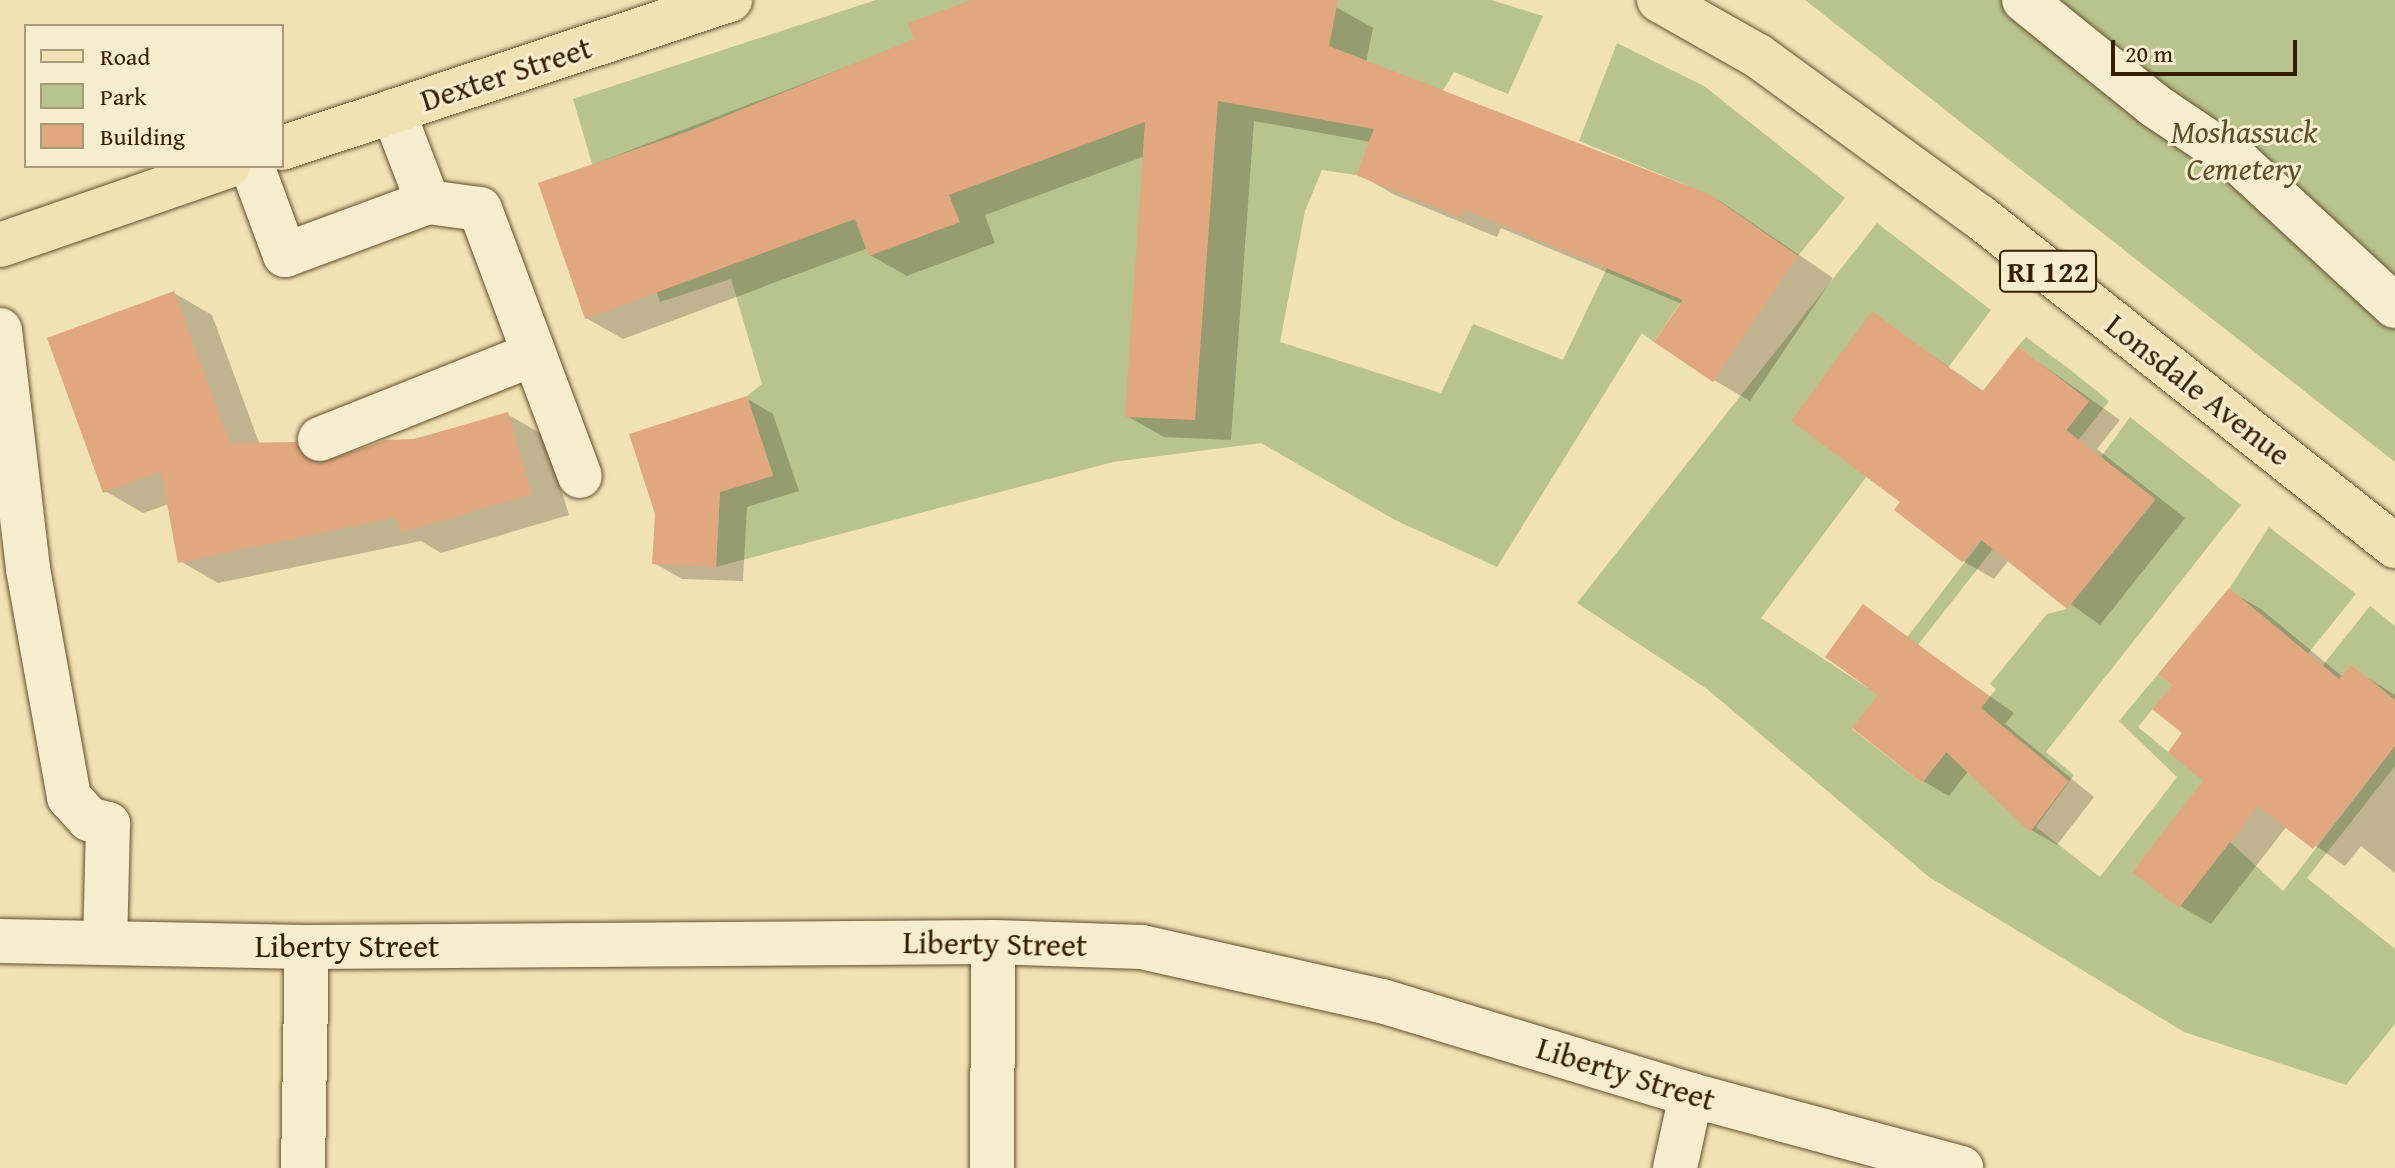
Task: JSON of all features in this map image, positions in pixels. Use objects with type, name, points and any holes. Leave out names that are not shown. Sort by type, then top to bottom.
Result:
[{"type":"main road","name":"Dexter Street","points":[[284,147],[393,111],[651,13],[730,0]]},
{"type":"main road","name":"Lonsdale Avenue","points":[[1680,3],[1980,217],[2395,546]]},
{"type":"main road","points":[[0,245],[222,168]]},
{"type":"street","points":[[2024,0],[2154,105],[2240,163],[2395,306]]},
{"type":"street","points":[[393,111],[428,202]]},
{"type":"street","points":[[253,168],[285,255],[428,202],[480,209],[580,476]]},
{"type":"street","points":[[0,330],[28,569],[69,797],[89,819],[108,824],[105,943]]},
{"type":"street","points":[[320,439],[534,354]]},
{"type":"street","name":"Liberty Street","points":[[0,941],[307,947],[993,942],[1142,947],[1382,1001],[1691,1095],[1961,1168]]},
{"type":"street","points":[[992,1168],[993,942]]},
{"type":"street","points":[[303,1168],[307,947]]},
{"type":"street","points":[[1675,1168],[1691,1095]]},
{"type":"green space","points":[[876,0],[1491,0],[1543,16],[1508,94],[1454,72],[1442,92],[1397,74],[1356,175],[1322,170],[1305,211],[1280,342],[1441,393],[1473,324],[1563,360],[1607,268],[1684,184],[1579,141],[1617,43],[1704,86],[1845,198],[1798,256],[1739,216],[1654,342],[1642,333],[1497,567],[1395,520],[1261,443],[1113,462],[716,567],[720,492],[773,475],[747,396],[762,384],[731,279],[660,302],[613,158],[593,167],[573,99]]},
{"type":"green space","name":"Moshassuck Cemetery","points":[[1805,0],[2395,0],[2395,462],[2165,282]]},
{"type":"green space","points":[[1877,223],[1991,310],[1761,618],[1868,688],[2089,401],[2018,346],[2026,337],[2068,368],[2109,401],[1852,729],[1922,783],[1996,689],[1990,684],[2047,614],[2067,609],[2155,500],[2101,457],[2130,417],[2241,505],[2046,752],[2074,775],[2036,827],[2100,877],[2177,777],[2119,721],[2158,674],[2172,685],[2138,727],[2188,768],[2229,589],[2269,527],[2356,594],[2132,872],[2230,842],[2283,891],[2395,746],[2395,766],[2307,878],[2395,949],[2395,1024],[2346,1085],[2184,1032],[1929,877],[1707,689],[1577,603]]},
{"type":"green space","points":[[2370,606],[2395,626],[2395,700],[2351,664],[2268,768],[2250,757]]},
{"type":"building","points":[[971,0],[1338,0],[1329,46],[1709,194],[1798,256],[1713,382],[1654,342],[1683,300],[1464,209],[1460,217],[1356,175],[1374,129],[1218,101],[1195,420],[1125,417],[1145,122],[949,195],[960,222],[869,256],[855,219],[585,319],[538,183],[689,131],[914,39],[908,23]]},
{"type":"building","points":[[174,291],[230,443],[296,442],[304,458],[317,464],[386,440],[415,439],[508,412],[532,494],[401,533],[397,517],[178,563],[161,471],[103,493],[47,338]]},
{"type":"building","points":[[1872,311],[1982,392],[2018,346],[2089,401],[2066,430],[2155,499],[2067,609],[1980,539],[1962,562],[1894,510],[1900,502],[1791,421]]},
{"type":"building","points":[[747,396],[773,476],[720,492],[716,567],[652,564],[655,514],[629,434]]},
{"type":"building","points":[[2229,588],[2339,679],[2351,664],[2395,700],[2395,746],[2313,849],[2258,806],[2179,908],[2132,872],[2203,781],[2168,752],[2182,733],[2152,709],[2172,685],[2158,674]]},
{"type":"building","points":[[1863,604],[1990,697],[1981,708],[2069,781],[2030,832],[1946,752],[1922,783],[1852,728],[1878,695],[1825,657]]}]
